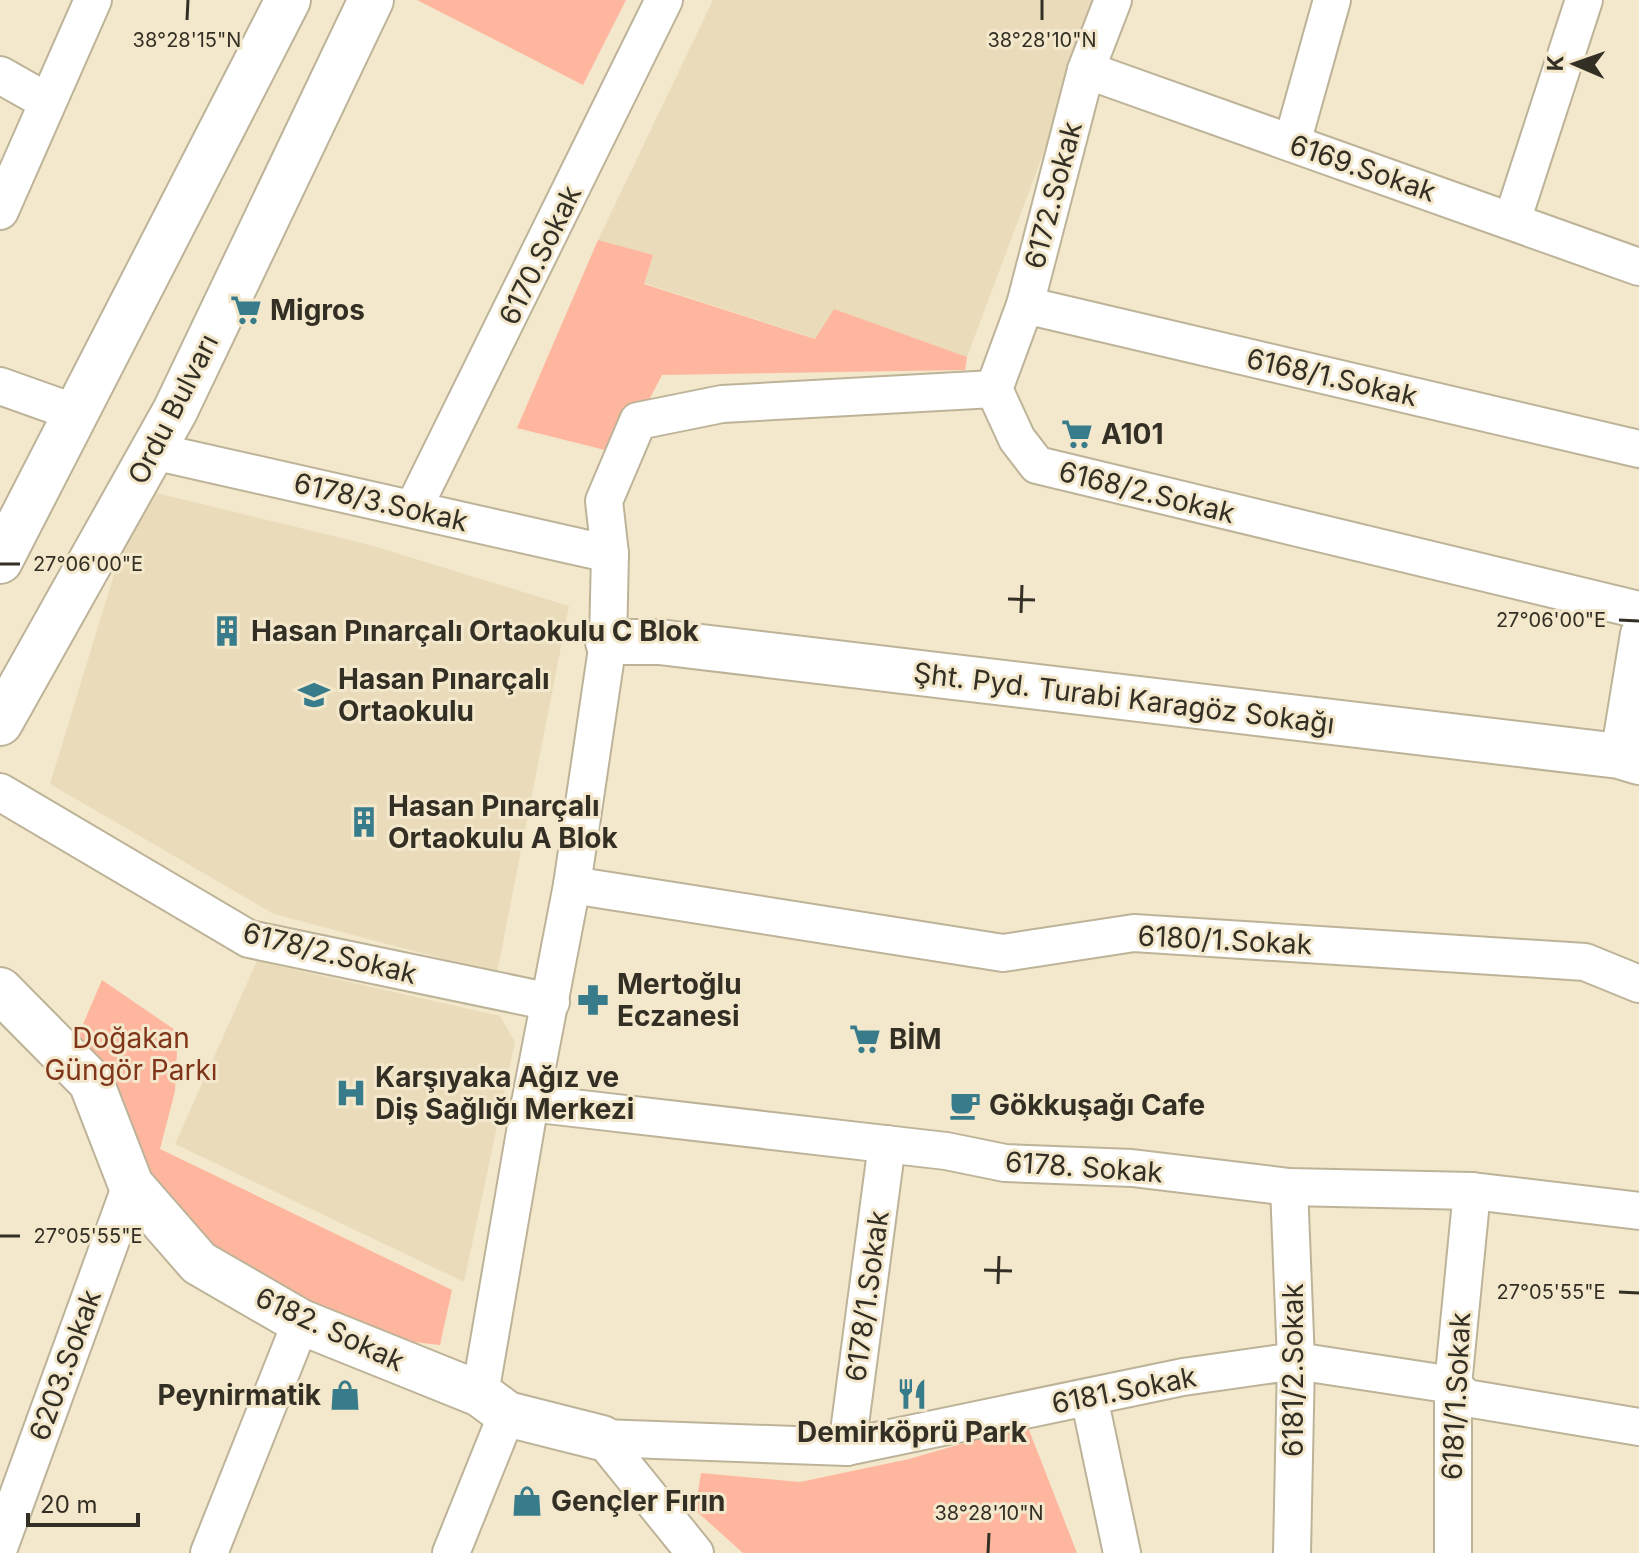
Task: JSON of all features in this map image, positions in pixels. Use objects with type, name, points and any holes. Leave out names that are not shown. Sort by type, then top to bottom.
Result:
[{"type":"street","points":[[0,211],[93,0]]},
{"type":"street","points":[[0,561],[288,0]]},
{"type":"street","name":"Ordu Bulvarı","points":[[0,723],[153,451],[371,0]]},
{"type":"street","name":"6170.Sokak","points":[[413,509],[664,0]]},
{"type":"street","name":"6172.Sokak","points":[[994,389],[1025,305],[1086,70],[1113,0]]},
{"type":"street","points":[[1292,143],[1332,0]]},
{"type":"street","points":[[1512,221],[1584,0]]},
{"type":"street","name":"6169.Sokak","points":[[1086,70],[1639,267]]},
{"type":"street","points":[[0,75],[46,101]]},
{"type":"street","name":"6168/1.Sokak","points":[[1025,305],[1639,449]]},
{"type":"street","points":[[0,386],[76,413]]},
{"type":"street","points":[[451,1553],[493,1404],[530,1103],[572,885],[608,642],[610,554],[604,501],[638,421],[722,404],[994,389]]},
{"type":"street","name":"6168/2.Sokak","points":[[994,389],[1017,439],[1037,465],[1639,610]]},
{"type":"street","name":"6178/3.Sokak","points":[[153,451],[610,554]]},
{"type":"street","points":[[1629,759],[1639,634]]},
{"type":"street","name":"Şht. Pyd. Turabi Karagöz Sokağı","points":[[608,642],[659,642],[1629,759]]},
{"type":"street","name":"6178/2.Sokak","points":[[0,792],[249,939],[551,1002]]},
{"type":"street","name":"6180/1.Sokak","points":[[572,885],[1003,953],[1134,933],[1585,962],[1639,984]]},
{"type":"street","name":"6182. Sokak","points":[[0,990],[91,1082],[131,1185],[199,1263],[301,1322],[493,1404],[602,1438]]},
{"type":"street","name":"6178. Sokak","points":[[530,1103],[887,1144],[1005,1163],[1132,1168],[1289,1187],[1472,1191],[1639,1211]]},
{"type":"street","name":"6178/1.Sokak","points":[[847,1447],[887,1144]]},
{"type":"street","name":"6203.Sokak","points":[[0,1545],[131,1185]]},
{"type":"street","name":"6181/2.Sokak","points":[[1289,1187],[1296,1361],[1292,1553]]},
{"type":"street","name":"6181/1.Sokak","points":[[1453,1553],[1453,1385],[1472,1191]]},
{"type":"street","points":[[209,1553],[301,1322]]},
{"type":"street","name":"6181.Sokak","points":[[602,1438],[847,1447],[1183,1377],[1296,1361],[1453,1385],[1466,1398],[1639,1427]]},
{"type":"street","points":[[1089,1397],[1122,1553]]},
{"type":"street","points":[[602,1438],[693,1552]]},
{"type":"shaded area","points":[[713,0],[1101,0],[967,357],[835,310],[816,339],[644,283],[598,240]]},
{"type":"shaded area","name":"Hasan Pınarçalı Ortaokulu","points":[[140,489],[370,545],[569,606],[497,973],[274,914],[50,784]]},
{"type":"shaded area","name":"Karşıyaka Ağız ve Diş Sağlığı Merkezi","points":[[257,961],[500,1016],[515,1042],[464,1282],[175,1144]]},
{"type":"green space","points":[[417,0],[626,0],[583,85]]},
{"type":"green space","points":[[598,240],[653,255],[644,284],[815,339],[834,309],[967,357],[965,370],[662,375],[621,454],[517,428]]},
{"type":"green space","name":"Doğakan Güngör Parkı","points":[[102,980],[178,1032],[175,1091],[160,1149],[452,1290],[440,1345],[396,1340],[304,1299],[222,1253],[158,1193],[75,1043]]},
{"type":"green space","points":[[1027,1425],[1077,1553],[743,1553],[695,1510],[701,1473],[800,1482],[909,1459]]},
{"type":"place","name":"Migros","points":[[246,310]]},
{"type":"place","name":"A101","points":[[1077,434]]},
{"type":"place","name":"Hasan Pınarçalı Ortaokulu C Blok","points":[[227,631]]},
{"type":"place","name":"Hasan Pınarçalı Ortaokulu","points":[[314,695]]},
{"type":"place","name":"Hasan Pınarçalı Ortaokulu A Blok","points":[[364,822]]},
{"type":"place","name":"Mertoğlu Eczanesi","points":[[593,1000]]},
{"type":"place","name":"BİM","points":[[865,1039]]},
{"type":"place","name":"Karşıyaka Ağız ve Diş Sağlığı Merkezi","points":[[351,1093]]},
{"type":"place","name":"Gökkuşağı Cafe","points":[[965,1105]]},
{"type":"place","name":"Demirköprü Park","points":[[912,1394]]},
{"type":"place","name":"Peynirmatik","points":[[345,1395]]},
{"type":"place","name":"Gençler Fırın","points":[[527,1501]]}]
